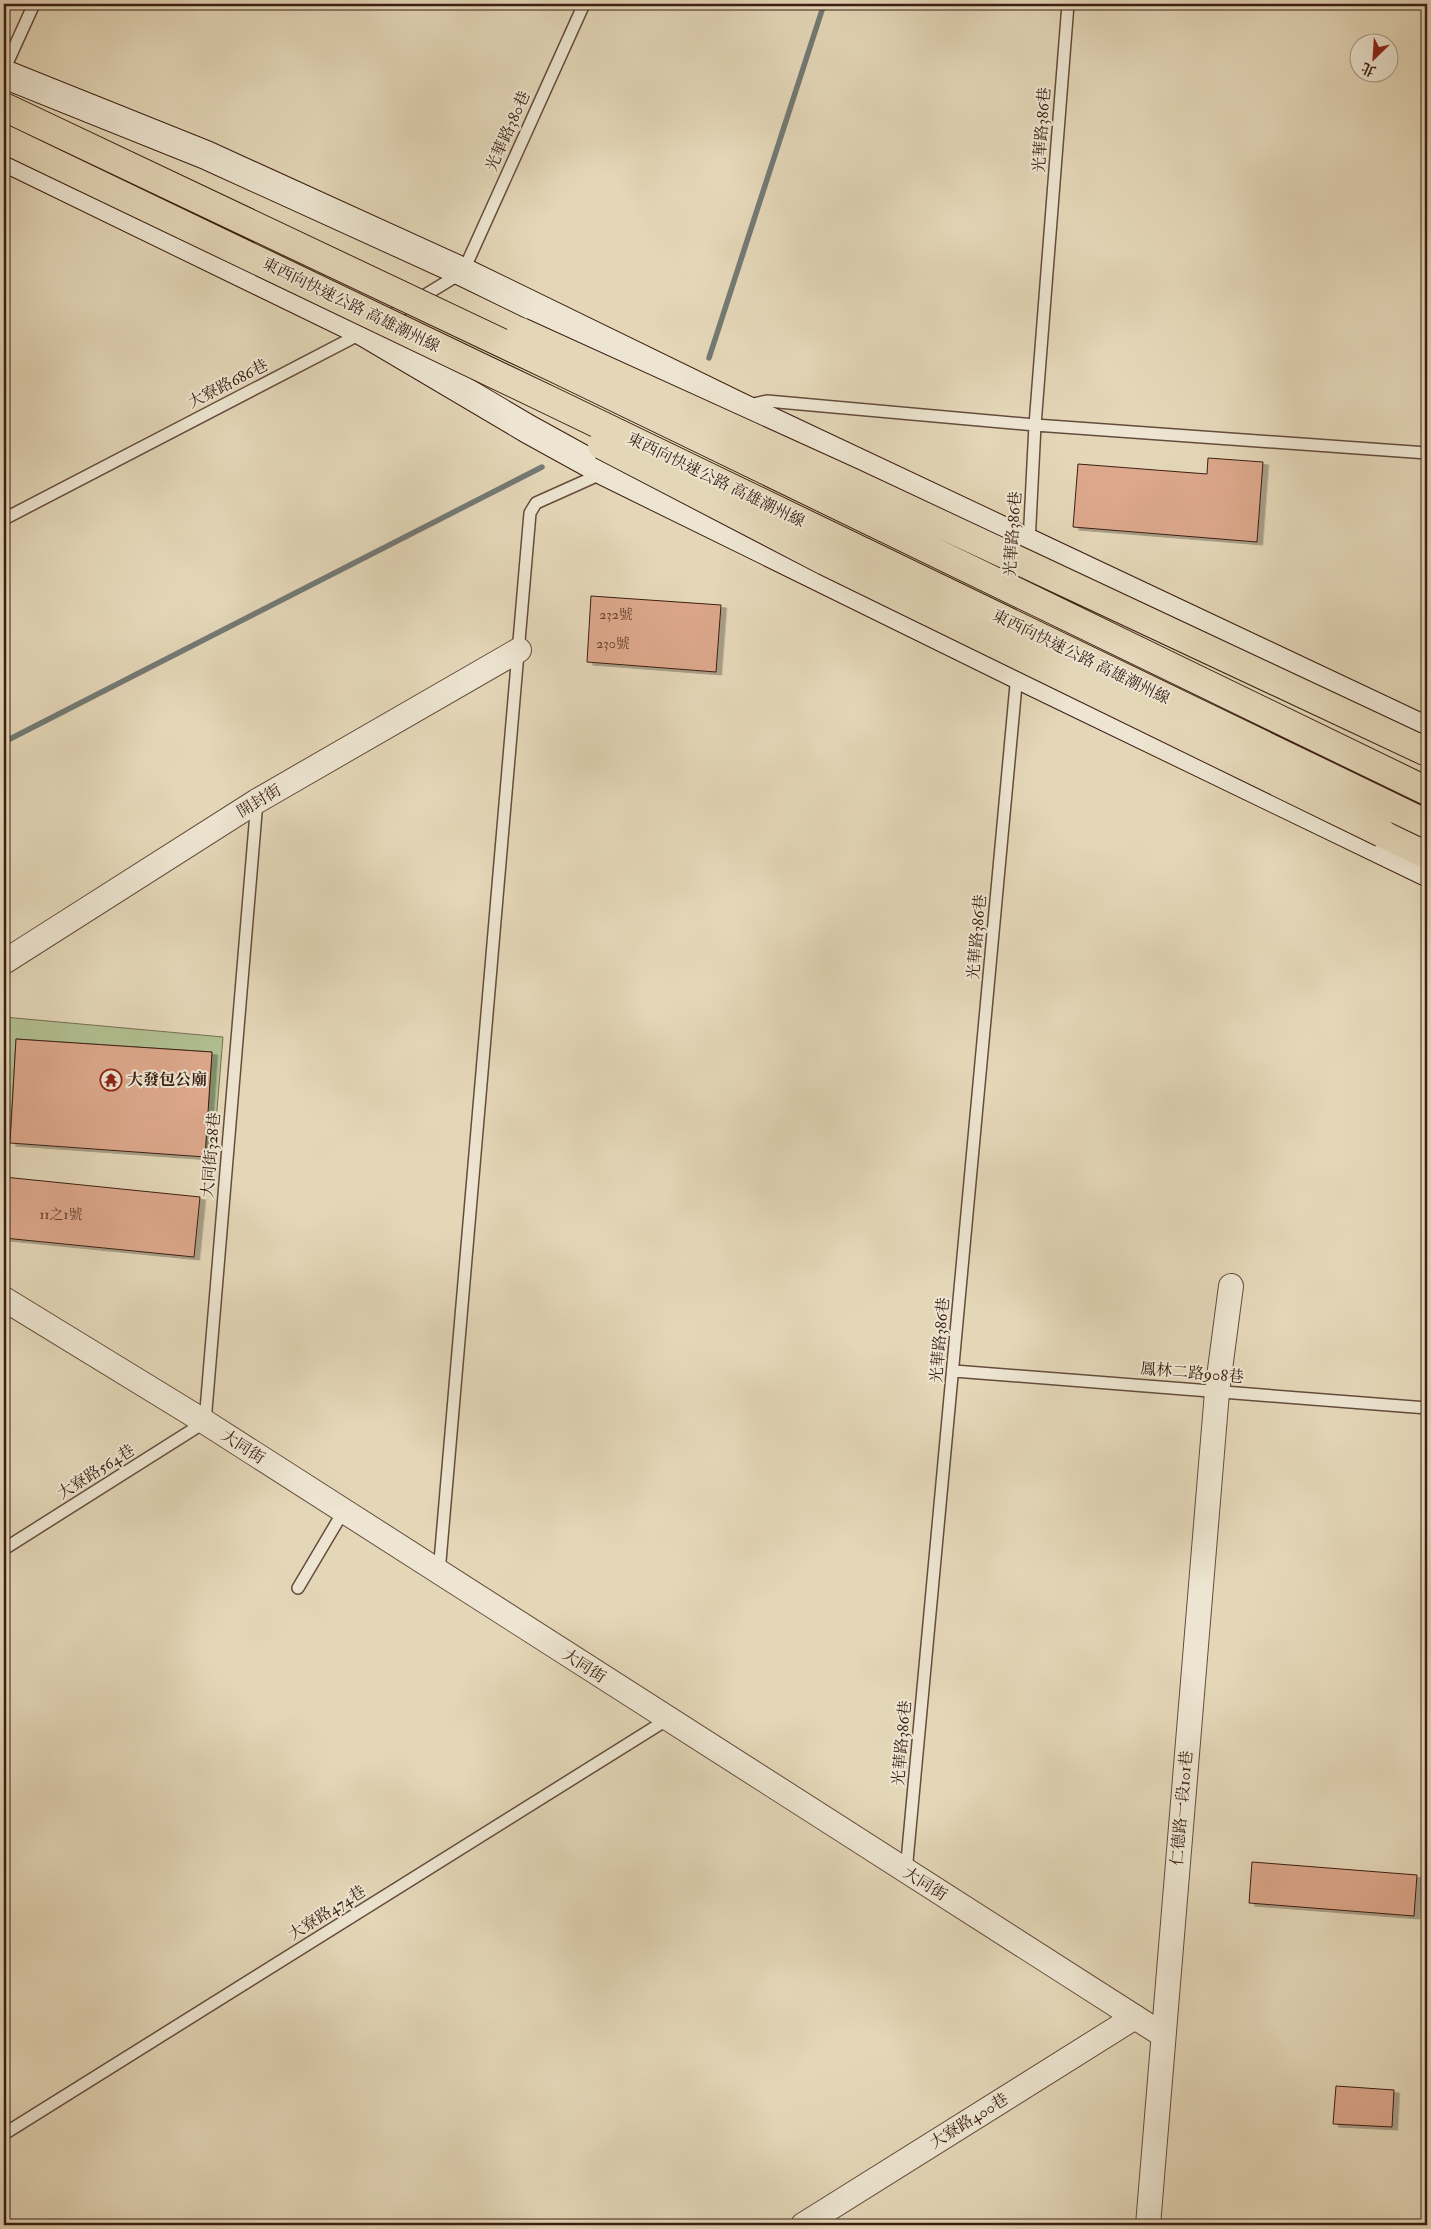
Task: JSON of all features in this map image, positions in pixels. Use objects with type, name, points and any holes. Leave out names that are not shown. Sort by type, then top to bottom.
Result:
[{"type":"highway","name":"東西向快速公路 高雄潮州線","points":[[4,107],[561,371],[1427,791]]},
{"type":"highway","name":"東西向快速公路 高雄潮州線","points":[[4,139],[372,325],[1427,824]]},
{"type":"highway","points":[[146,174],[198,189],[572,355],[860,486],[1427,752]]},
{"type":"highway","points":[[372,325],[825,561],[1427,855]]},
{"type":"main road","points":[[4,72],[206,155],[463,272],[740,407],[1427,731]]},
{"type":"main road","points":[[4,157],[372,325],[528,429],[606,472],[1017,674],[1427,872]]},
{"type":"street","name":"開封街","points":[[4,962],[257,801],[519,650]]},
{"type":"street","name":"仁德路一段101巷","points":[[1148,2225],[1217,1392],[1231,1286]]},
{"type":"street","name":"大同街","points":[[4,1299],[205,1422],[1163,2035]]},
{"type":"street","name":"大寮路400巷","points":[[803,2225],[1135,2017]]},
{"type":"lane","points":[[4,72],[34,4]]},
{"type":"lane","name":"光華路380巷","points":[[463,272],[584,4]]},
{"type":"lane","name":"光華路386巷","points":[[906,1872],[954,1371],[1029,544],[1035,425],[1068,4]]},
{"type":"lane","name":"大寮路686巷","points":[[4,519],[372,325],[463,272]]},
{"type":"lane","points":[[439,1573],[530,513],[536,503],[606,472],[740,407],[767,401],[1035,425],[1427,453]]},
{"type":"lane","name":"大同街328巷","points":[[205,1422],[257,801]]},
{"type":"lane","name":"鳳林二路908巷","points":[[954,1371],[1427,1408]]},
{"type":"lane","name":"大寮路564巷","points":[[4,1549],[205,1422]]},
{"type":"lane","points":[[298,1588],[343,1512]]},
{"type":"lane","name":"大寮路474巷","points":[[4,2134],[668,1719]]},
{"type":"green space","points":[[4,1017],[223,1037],[213,1158],[205,1157],[212,1052],[16,1039],[10,1143],[4,1143]]},
{"type":"building","points":[[1208,458],[1263,462],[1257,542],[1073,527],[1078,464],[1207,474]]},
{"type":"building","points":[[591,596],[721,605],[716,672],[587,662]]},
{"type":"building","name":"大發包公廟","points":[[16,1039],[212,1052],[205,1157],[10,1143]]},
{"type":"building","points":[[4,1177],[200,1197],[194,1257],[4,1238]]},
{"type":"building","points":[[1252,1862],[1417,1875],[1414,1916],[1249,1903]]},
{"type":"building","points":[[1336,2086],[1394,2090],[1392,2127],[1333,2124]]},
{"type":"waterway","points":[[709,358],[824,4]]},
{"type":"waterway","points":[[4,742],[542,467]]},
{"type":"place","name":"大發包公廟","points":[[111,1080]]}]
